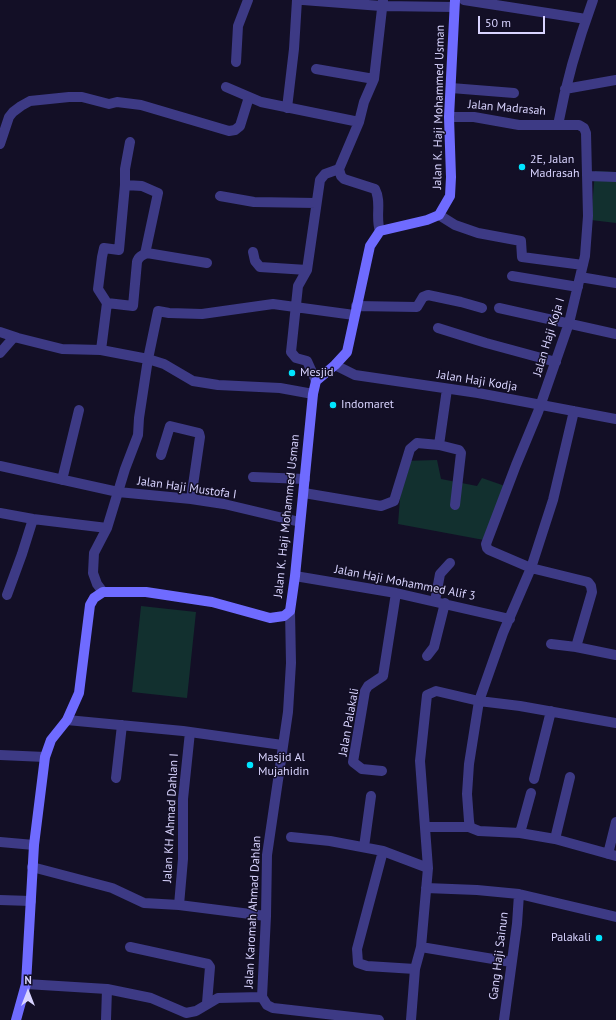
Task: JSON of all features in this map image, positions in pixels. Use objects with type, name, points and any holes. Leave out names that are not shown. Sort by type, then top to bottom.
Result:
[{"type":"street","points":[[236,62],[238,26],[248,0]]},
{"type":"street","points":[[287,108],[294,49],[297,0]]},
{"type":"street","points":[[303,0],[382,3],[454,3]]},
{"type":"street","points":[[464,0],[586,19]]},
{"type":"street","points":[[558,125],[565,88],[593,0]]},
{"type":"street","points":[[380,231],[377,223],[379,200],[375,190],[344,179],[341,176],[339,169],[359,122],[364,102],[374,79],[382,3]]},
{"type":"street","name":"Jalan K. Haji Mohammed Usman","points":[[439,214],[450,196],[451,177],[449,117],[454,3]]},
{"type":"street","points":[[316,69],[374,79]]},
{"type":"street","points":[[565,88],[616,80]]},
{"type":"street","points":[[226,88],[261,102],[359,122]]},
{"type":"street","points":[[450,88],[514,93]]},
{"type":"street","points":[[0,144],[9,117],[13,112],[30,102],[69,97],[82,97],[109,104],[124,102],[148,107],[229,131],[235,130],[240,126],[249,97]]},
{"type":"street","name":"Jalan Madrasah","points":[[449,117],[474,117],[519,125],[580,126],[584,128],[586,133],[588,176]]},
{"type":"street","points":[[101,350],[107,303],[98,289],[102,257],[104,248],[119,250],[125,169],[130,142]]},
{"type":"street","points":[[339,169],[325,174],[320,180],[307,270],[298,286],[291,352],[296,358],[307,361],[316,380],[335,365],[347,352],[370,246],[380,231],[427,220],[439,214],[455,224],[478,233],[521,241],[522,258],[583,265]]},
{"type":"street","points":[[588,176],[616,177]]},
{"type":"street","name":"Jalan Haji Koja I","points":[[576,647],[592,592],[591,586],[585,581],[531,568],[489,550],[486,544],[541,404],[569,323],[583,265],[588,216],[588,176]]},
{"type":"street","points":[[125,185],[142,186],[158,193],[145,254]]},
{"type":"street","points":[[220,196],[254,202],[316,203]]},
{"type":"street","points":[[253,252],[255,261],[260,267],[307,270]]},
{"type":"street","points":[[107,303],[133,306],[138,259],[142,255],[145,254],[207,262]]},
{"type":"street","points":[[512,276],[579,282],[616,283]]},
{"type":"street","points":[[16,1020],[26,984],[32,867],[45,757],[51,740],[67,720],[79,692],[90,605],[94,598],[103,592],[97,584],[93,573],[94,553],[107,528],[125,468],[138,434],[138,418],[158,311],[169,313],[202,314],[273,304],[296,307],[355,310],[417,307],[423,297],[428,295],[482,308]]},
{"type":"street","points":[[499,308],[616,334]]},
{"type":"street","points":[[438,328],[556,362]]},
{"type":"street","points":[[0,332],[62,349],[101,350],[148,359],[164,364],[194,381],[218,385],[280,388],[312,394]]},
{"type":"street","points":[[0,353],[14,337]]},
{"type":"street","name":"Jalan Haji Kodja","points":[[335,365],[355,375],[478,393],[616,419]]},
{"type":"street","name":"Jalan K. Haji Mohammed Usman","points":[[103,592],[146,592],[212,602],[270,618],[284,616],[290,611],[304,493],[312,394],[316,380]]},
{"type":"street","points":[[439,445],[447,389]]},
{"type":"street","points":[[62,480],[79,410]]},
{"type":"street","points":[[470,828],[467,794],[469,764],[479,701],[496,653],[531,568],[553,500],[574,411]]},
{"type":"street","points":[[161,455],[170,426],[199,434],[200,437],[191,499]]},
{"type":"street","points":[[304,493],[381,506],[394,501],[410,449],[417,443],[439,445],[459,450],[461,453],[455,505]]},
{"type":"street","name":"Jalan Haji Mustofa I","points":[[0,466],[118,492],[191,499],[224,504],[300,522]]},
{"type":"street","points":[[252,477],[305,479]]},
{"type":"street","points":[[0,513],[33,519],[107,528]]},
{"type":"street","points":[[7,595],[33,519]]},
{"type":"street","points":[[427,656],[434,647],[440,602],[440,574],[450,563]]},
{"type":"street","name":"Jalan Haji Mohammed Alif 3","points":[[295,576],[396,593],[510,618]]},
{"type":"street","name":"Jalan Palakali","points":[[382,771],[362,769],[353,762],[365,691],[368,686],[383,676],[396,593]]},
{"type":"street","name":"Jalan Karomah Ahmad Dahlan","points":[[290,611],[291,663],[288,712],[267,855],[262,997],[267,1005],[273,1008],[379,1020]]},
{"type":"street","points":[[550,644],[576,647],[616,655]]},
{"type":"street","points":[[411,1020],[415,969],[421,947],[428,868],[420,761],[427,695],[436,691],[479,701],[551,711],[616,723]]},
{"type":"street","points":[[534,779],[551,711]]},
{"type":"street","points":[[67,720],[238,737],[282,745]]},
{"type":"street","points":[[116,778],[122,725]]},
{"type":"street","name":"Jalan KH Ahmad Dahlan I","points":[[179,905],[183,859],[183,799],[190,732]]},
{"type":"street","points":[[0,755],[45,757]]},
{"type":"street","points":[[555,839],[570,777]]},
{"type":"street","points":[[520,833],[531,793]]},
{"type":"street","points":[[364,847],[371,796]]},
{"type":"street","points":[[425,827],[470,828],[479,831],[520,833],[555,839],[612,855],[616,822]]},
{"type":"street","points":[[291,837],[330,841],[383,851],[428,868]]},
{"type":"street","points":[[0,842],[34,845]]},
{"type":"street","points":[[383,851],[357,949],[358,963],[366,966],[415,969]]},
{"type":"street","points":[[32,867],[112,888],[144,903],[179,905],[266,916]]},
{"type":"street","points":[[426,888],[477,890],[519,894],[616,917]]},
{"type":"street","name":"Gang Haji Sainun","points":[[504,1020],[517,924],[519,894]]},
{"type":"street","points":[[0,900],[30,901]]},
{"type":"street","points":[[130,947],[208,964],[210,967],[208,1003]]},
{"type":"street","points":[[421,947],[511,962]]},
{"type":"street","points":[[26,984],[107,989],[151,998],[186,1013],[196,1011],[218,998],[262,997]]},
{"type":"street","points":[[106,1020],[107,989]]},
{"type":"green space","points":[[595,171],[616,172],[616,223],[591,220]]},
{"type":"green space","points":[[437,460],[441,479],[477,486],[482,478],[505,486],[484,540],[398,524],[403,461]]},
{"type":"green space","points":[[141,606],[196,612],[187,698],[132,692]]},
{"type":"place","name":"2E, Jalan Madrasah","points":[[522,167]]},
{"type":"place","name":"Mesjid","points":[[292,373]]},
{"type":"place","name":"Indomaret","points":[[333,405]]},
{"type":"place","name":"Masjid Al Mujahidin","points":[[250,765]]},
{"type":"place","name":"Palakali","points":[[599,938]]}]
